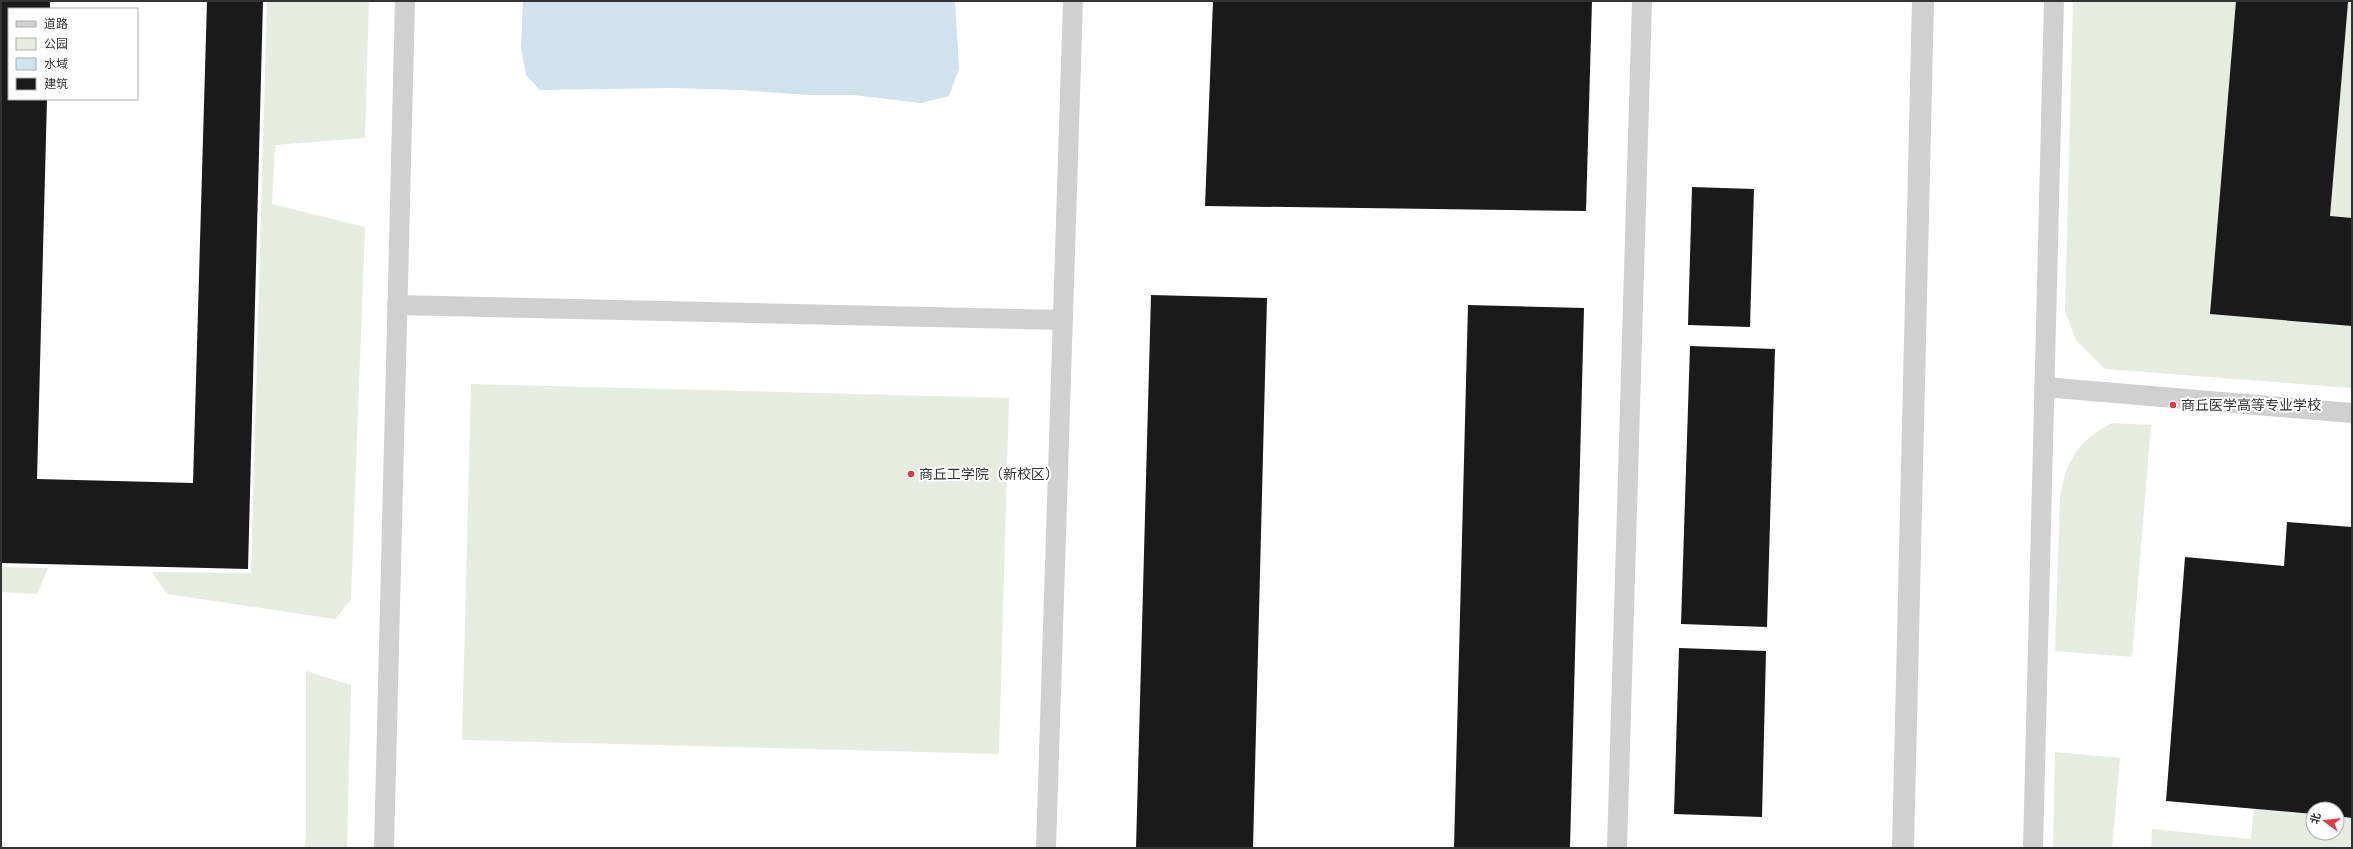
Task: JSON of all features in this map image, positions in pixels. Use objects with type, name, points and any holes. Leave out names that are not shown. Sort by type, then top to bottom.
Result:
[{"type":"street","points":[[1903,848],[1923,1]]},
{"type":"lane","points":[[384,848],[405,1]]},
{"type":"lane","points":[[1046,848],[1073,1]]},
{"type":"lane","points":[[1617,848],[1642,1]]},
{"type":"lane","points":[[2033,848],[2054,1]]},
{"type":"lane","points":[[397,305],[1063,320]]},
{"type":"lane","points":[[2044,387],[2352,413]]},
{"type":"green space","points":[[267,1],[369,1],[365,138],[275,145],[272,204],[365,227],[351,600],[335,619],[167,594],[152,572],[251,573]]},
{"type":"green space","points":[[2073,1],[2352,1],[2352,388],[2105,369],[2076,340],[2065,312]]},
{"type":"green space","points":[[471,384],[1009,398],[999,754],[462,740]]},
{"type":"green space","points":[[2112,423],[2151,425],[2132,657],[2055,651],[2060,496],[2063,483],[2071,461],[2082,444]]},
{"type":"green space","points":[[1,567],[48,568],[37,594],[1,592]]},
{"type":"green space","points":[[306,671],[351,685],[347,848],[304,848],[306,839]]},
{"type":"green space","points":[[2055,752],[2120,758],[2112,848],[2053,848]]},
{"type":"green space","points":[[2254,809],[2305,813],[2305,841],[2345,841],[2345,817],[2352,818],[2352,848],[2151,848],[2152,829],[2251,839]]},
{"type":"water","points":[[523,1],[955,1],[959,69],[949,96],[921,103],[853,95],[810,95],[738,90],[673,88],[540,90],[526,75],[521,48]]},
{"type":"building","points":[[1,1],[50,1],[50,8],[8,8],[8,100],[47,100],[37,479],[193,483],[207,1],[263,1],[248,569],[1,563]]},
{"type":"building","points":[[1213,1],[1592,1],[1586,211],[1205,206]]},
{"type":"building","points":[[2236,1],[2348,2],[2330,216],[2352,218],[2352,326],[2210,314]]},
{"type":"building","points":[[1692,187],[1754,189],[1750,327],[1688,325]]},
{"type":"building","points":[[1151,295],[1267,298],[1253,848],[1136,848]]},
{"type":"building","points":[[1468,305],[1584,308],[1570,848],[1454,848]]},
{"type":"building","points":[[1690,346],[1775,349],[1767,627],[1681,624]]},
{"type":"building","points":[[2287,522],[2352,527],[2352,818],[2345,817],[2345,801],[2305,801],[2305,813],[2166,801],[2185,557],[2284,566]]},
{"type":"building","points":[[1679,648],[1766,651],[1762,817],[1674,814]]},
{"type":"place","name":"商丘医学高等专业学校","points":[[2173,405]]},
{"type":"place","name":"商丘工学院（新校区）","points":[[911,474]]}]
